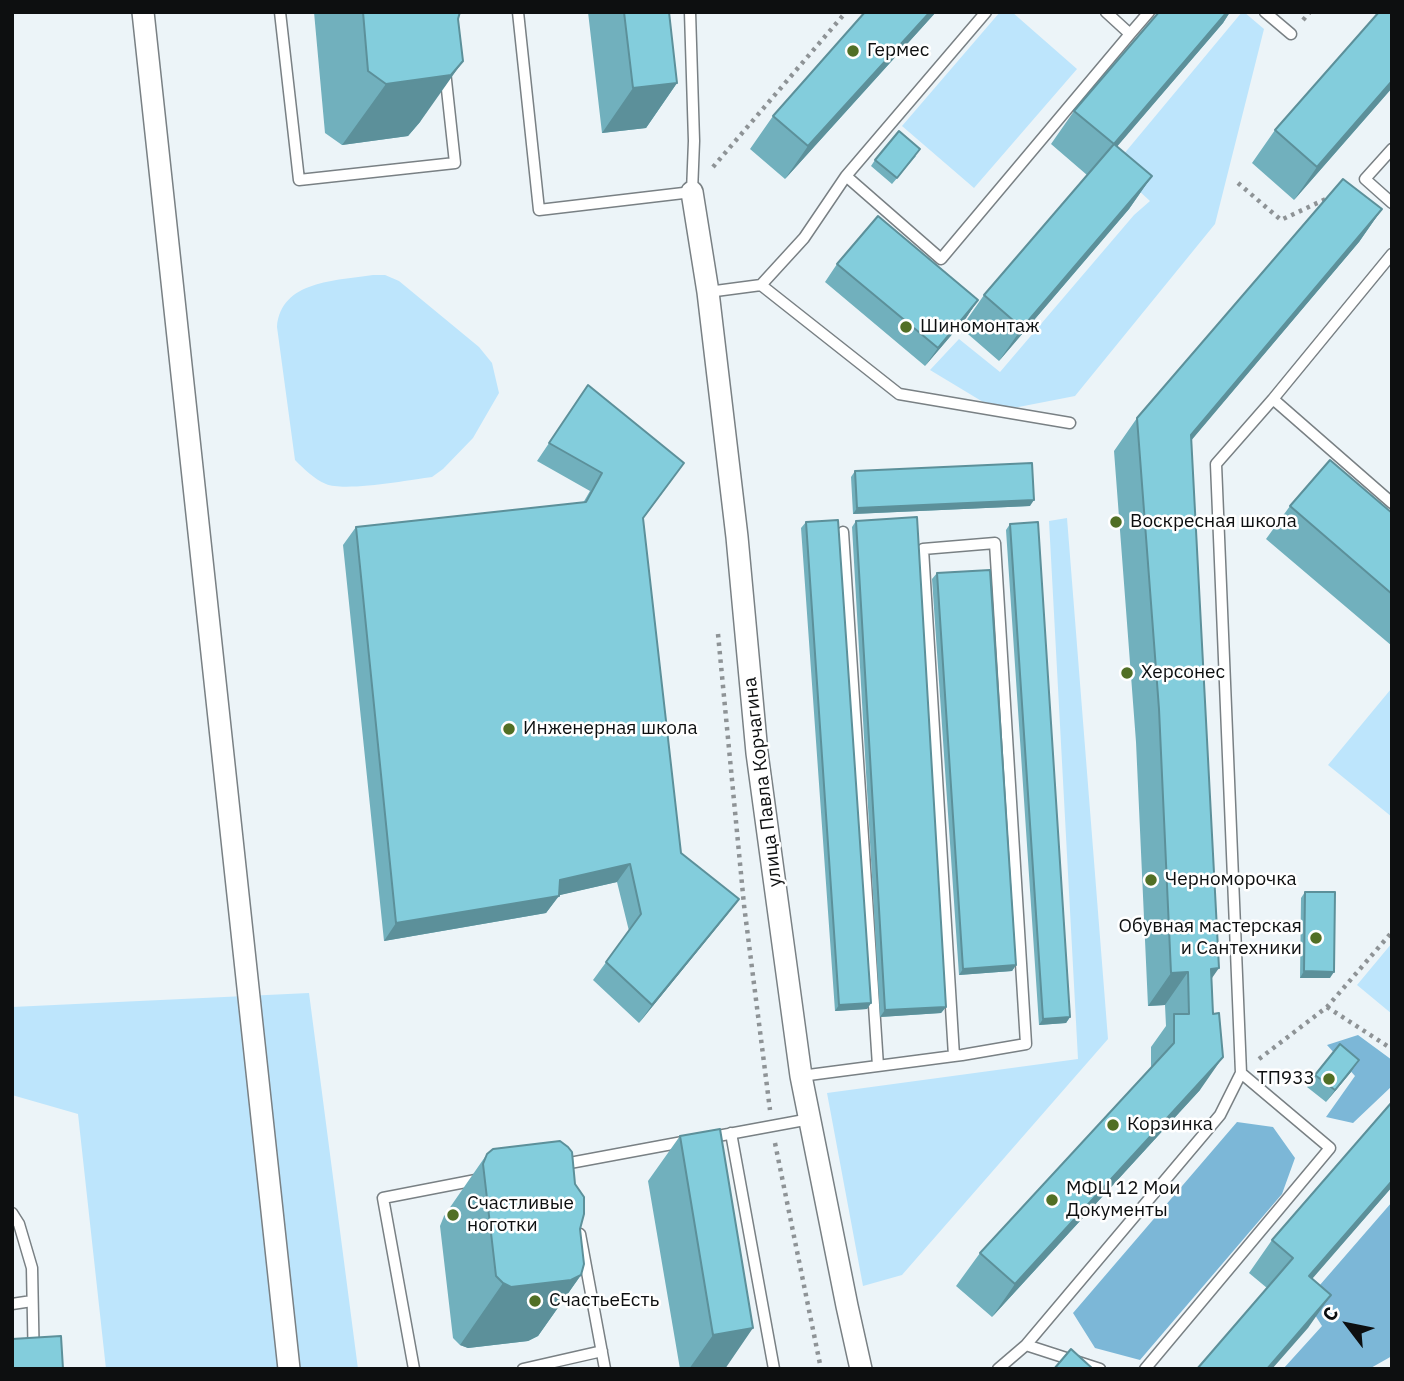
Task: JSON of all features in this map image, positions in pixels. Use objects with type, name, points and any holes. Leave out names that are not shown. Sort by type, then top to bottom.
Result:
[{"type":"street","points":[[143,12],[289,1369]]},
{"type":"street","name":"улица Павла Корчагина","points":[[692,192],[709,292],[737,537],[757,753],[802,1076],[861,1369]]},
{"type":"lane","points":[[280,12],[299,180],[455,163],[443,53]]},
{"type":"lane","points":[[518,12],[539,210],[692,192],[694,141],[690,12]]},
{"type":"lane","points":[[709,292],[761,285],[804,238],[846,176],[986,12]]},
{"type":"lane","points":[[1106,12],[1130,34]]},
{"type":"lane","points":[[846,176],[942,259],[1149,12]]},
{"type":"lane","points":[[1265,12],[1291,34]]},
{"type":"lane","points":[[1392,149],[1365,180],[1392,203]]},
{"type":"lane","points":[[998,1369],[1026,1345],[1220,1115],[1241,1073],[1216,464],[1392,254]]},
{"type":"lane","points":[[761,285],[899,394],[1069,424]]},
{"type":"lane","points":[[1273,399],[1392,503]]},
{"type":"lane","points":[[842,532],[878,1066]]},
{"type":"lane","points":[[802,1076],[954,1056],[1026,1044],[995,542],[923,549],[954,1056]]},
{"type":"lane","points":[[1144,1369],[1330,1148],[1241,1073]]},
{"type":"lane","points":[[553,1166],[810,1119]]},
{"type":"lane","points":[[731,1133],[774,1369]]},
{"type":"lane","points":[[566,1164],[569,1177]]},
{"type":"lane","points":[[414,1369],[383,1198],[488,1178]]},
{"type":"lane","points":[[12,1213],[19,1224],[32,1268],[34,1369]]},
{"type":"lane","points":[[576,1217],[605,1369]]},
{"type":"lane","points":[[12,1304],[32,1301]]},
{"type":"lane","points":[[1026,1345],[1100,1369]]},
{"type":"lane","points":[[523,1369],[602,1351]]},
{"type":"path","points":[[692,192],[846,12]]},
{"type":"path","points":[[1238,183],[1282,220],[1365,180]]},
{"type":"path","points":[[718,634],[744,905],[772,1126],[821,1369]]},
{"type":"path","points":[[1241,1073],[1327,1007],[1392,932]]},
{"type":"path","points":[[1327,1007],[1392,1049]]},
{"type":"shaded area","points":[[1000,12],[1012,12],[1077,69],[974,188],[902,126]]},
{"type":"shaded area","points":[[1242,12],[1264,29],[1215,224],[1075,396],[998,411],[930,370],[959,339],[1000,372],[1134,215],[1150,201],[1113,167]]},
{"type":"shaded area","points":[[385,275],[399,281],[479,347],[492,363],[499,393],[473,438],[432,477],[377,485],[335,486],[317,479],[295,460],[277,327],[288,300],[299,291],[327,282]]},
{"type":"shaded area","points":[[1067,518],[1108,1039],[902,1275],[863,1286],[827,1093],[1078,1059],[1049,521]]},
{"type":"shaded area","points":[[1392,690],[1392,817],[1328,765]]},
{"type":"shaded area","points":[[1392,943],[1392,1014],[1357,985]]},
{"type":"shaded area","points":[[309,993],[358,1369],[106,1369],[78,1114],[12,1095],[12,1007]]},
{"type":"shaded area","points":[[1358,1035],[1392,1060],[1392,1086],[1353,1123],[1326,1117],[1355,1076],[1327,1045]]},
{"type":"shaded area","points":[[1237,1122],[1273,1127],[1295,1158],[1282,1194],[1140,1360],[1095,1348],[1073,1313]]},
{"type":"shaded area","points":[[1392,1202],[1392,1356],[1369,1369],[1283,1369],[1322,1326],[1306,1301]]},
{"type":"building","points":[[363,12],[460,12],[458,19],[463,61],[451,75],[386,84],[368,71]]},
{"type":"building","points":[[624,12],[669,12],[677,83],[633,88]]},
{"type":"building","points":[[865,12],[930,12],[808,146],[773,116]]},
{"type":"building","points":[[1159,12],[1227,12],[1114,144],[1074,111]]},
{"type":"building","points":[[1379,12],[1392,12],[1392,81],[1317,167],[1275,130]]},
{"type":"building","points":[[899,131],[920,149],[897,178],[875,160]]},
{"type":"building","points":[[1114,144],[1152,176],[1022,328],[984,295]]},
{"type":"building","points":[[1343,179],[1382,209],[1191,435],[1219,968],[1211,969],[1213,1014],[1219,1013],[1223,1057],[1015,1284],[980,1253],[1174,1043],[1174,1014],[1189,1014],[1188,972],[1171,973],[1159,709],[1137,418]]},
{"type":"building","points":[[878,216],[978,300],[938,348],[837,264]]},
{"type":"building","points":[[588,385],[684,463],[643,518],[681,853],[739,899],[652,1005],[606,962],[641,914],[630,864],[560,880],[559,896],[396,923],[356,527],[586,502],[602,473],[549,443]]},
{"type":"building","points":[[1330,460],[1392,513],[1392,594],[1290,506]]},
{"type":"building","points":[[1032,463],[1034,500],[857,508],[855,471]]},
{"type":"building","points":[[917,517],[946,1007],[885,1010],[856,521]]},
{"type":"building","points":[[838,520],[871,1003],[839,1005],[806,522]]},
{"type":"building","points":[[1038,522],[1070,1017],[1043,1019],[1010,524]]},
{"type":"building","points":[[990,570],[1016,965],[963,969],[937,573]]},
{"type":"building","name":"Обувная мастерская и Сантехники","points":[[1305,892],[1335,892],[1334,972],[1304,971]]},
{"type":"building","name":"ТП933","points":[[1340,1044],[1359,1060],[1335,1090],[1315,1075]]},
{"type":"building","points":[[1392,1102],[1392,1181],[1309,1276],[1331,1295],[1267,1369],[1197,1369],[1293,1258],[1272,1240]]},
{"type":"building","points":[[720,1129],[753,1328],[713,1335],[680,1136]]},
{"type":"building","points":[[560,1141],[572,1152],[575,1184],[584,1197],[584,1214],[580,1229],[584,1264],[581,1275],[571,1280],[511,1287],[496,1276],[483,1164],[487,1154],[493,1149]]},
{"type":"building","points":[[61,1336],[63,1369],[12,1369],[12,1339]]},
{"type":"building","points":[[1071,1349],[1093,1369],[1054,1369]]},
{"type":"place","name":"Гермес","points":[[853,51]]},
{"type":"place","name":"Шиномонтаж","points":[[906,327]]},
{"type":"place","name":"Воскресная школа","points":[[1116,522]]},
{"type":"place","name":"Херсонес","points":[[1127,673]]},
{"type":"place","name":"Инженерная школа","points":[[509,729]]},
{"type":"place","name":"Черноморочка","points":[[1151,880]]},
{"type":"place","name":"Обувная мастерская и Сантехники","points":[[1316,938]]},
{"type":"place","name":"ТП933","points":[[1329,1079]]},
{"type":"place","name":"Корзинка","points":[[1113,1125]]},
{"type":"place","name":"МФЦ 12 Мои Документы","points":[[1052,1200]]},
{"type":"place","name":"Счастливые ноготки","points":[[453,1215]]},
{"type":"place","name":"СчастьеЕсть","points":[[535,1301]]}]
